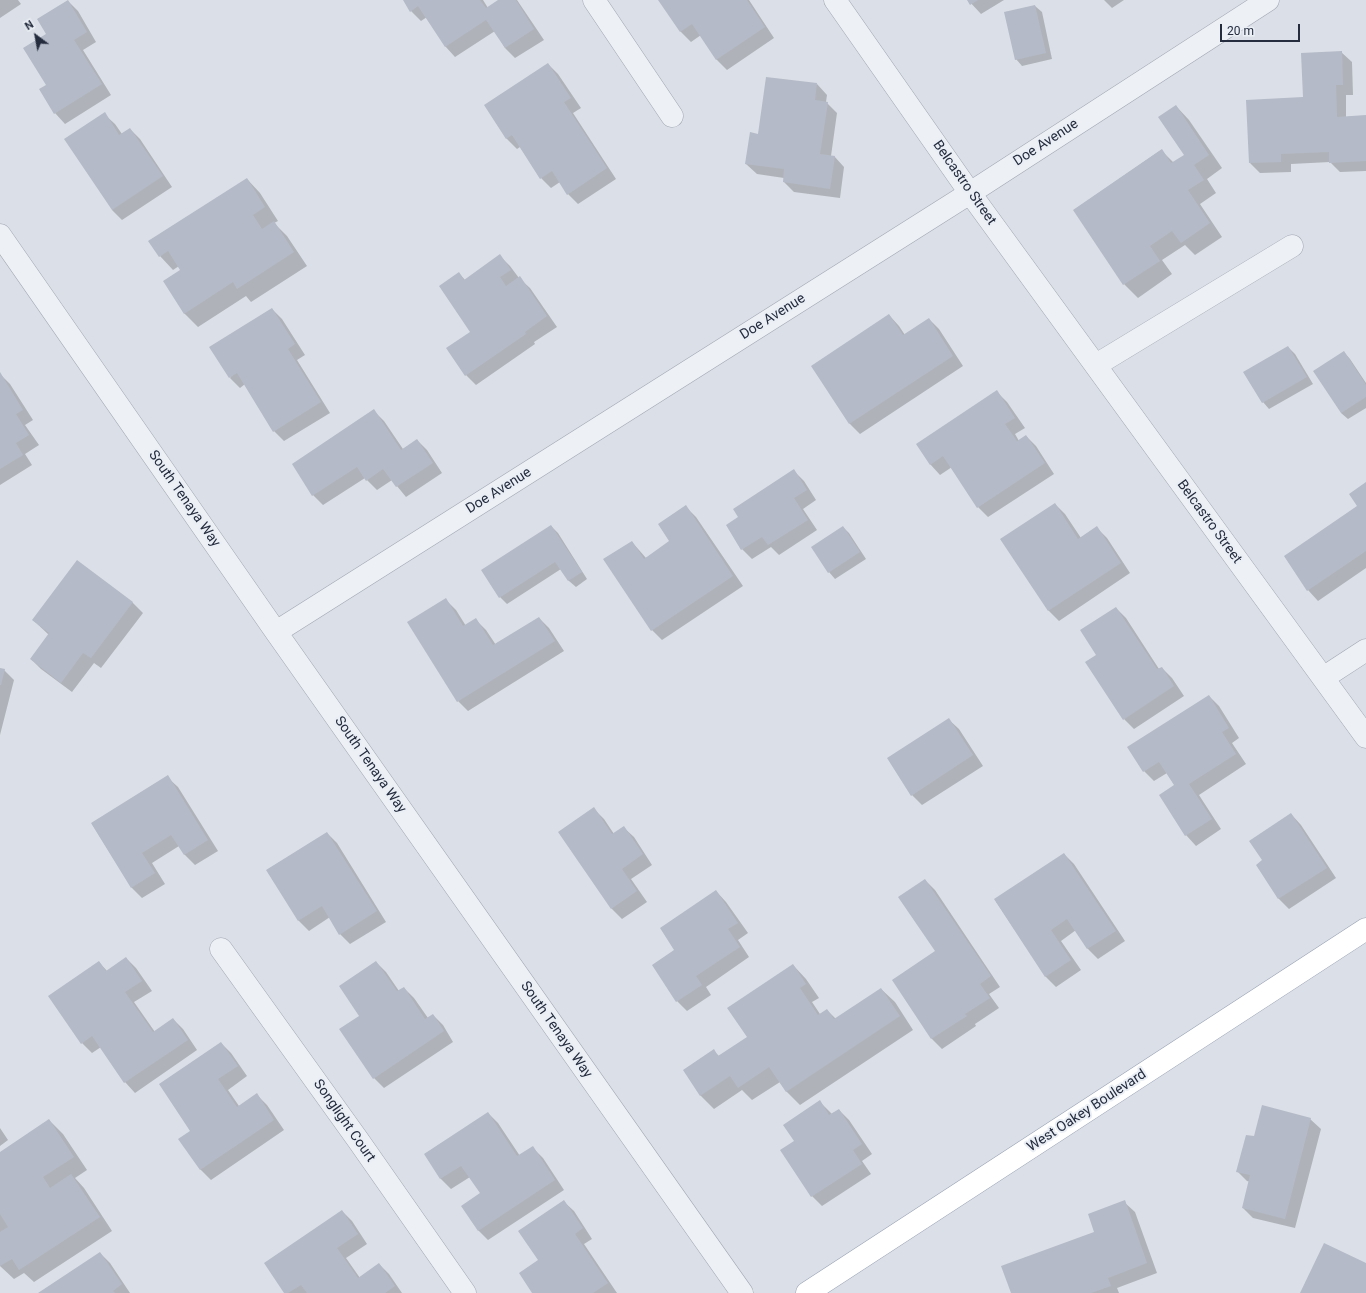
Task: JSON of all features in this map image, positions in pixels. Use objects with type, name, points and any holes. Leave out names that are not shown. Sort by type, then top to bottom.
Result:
[{"type":"main road","name":"West Oakey Boulevard","points":[[807,1293],[1366,929]]},
{"type":"street","points":[[594,0],[672,116]]},
{"type":"street","name":"Belcastro Street","points":[[836,0],[970,192],[1366,737]]},
{"type":"street","name":"Doe Avenue","points":[[276,632],[970,192],[1268,0]]},
{"type":"street","name":"South Tenaya Way","points":[[0,235],[276,632],[742,1293]]},
{"type":"street","points":[[1096,365],[1292,246]]},
{"type":"street","points":[[1323,678],[1366,650]]},
{"type":"street","name":"Songlight Court","points":[[221,949],[358,1140],[465,1293]]},
{"type":"building","points":[[68,0],[87,32],[74,40],[102,84],[54,114],[39,89],[46,85],[23,48],[46,34],[37,19]]},
{"type":"building","points":[[403,0],[480,0],[486,8],[498,0],[516,0],[534,29],[505,48],[486,20],[445,47],[418,6],[410,12]]},
{"type":"building","points":[[658,0],[747,0],[765,27],[716,60],[692,24],[680,32]]},
{"type":"building","points":[[967,0],[978,0],[970,5]]},
{"type":"building","points":[[1035,5],[1046,53],[1015,60],[1004,12]]},
{"type":"building","points":[[1342,51],[1343,85],[1336,85],[1337,117],[1366,115],[1366,161],[1329,163],[1329,152],[1281,154],[1281,162],[1249,163],[1246,100],[1303,97],[1301,53]]},
{"type":"building","points":[[548,63],[571,98],[564,102],[607,168],[567,195],[552,171],[540,179],[512,135],[506,139],[484,105]]},
{"type":"building","points":[[766,77],[817,83],[815,100],[828,102],[820,154],[835,156],[830,189],[783,182],[784,169],[745,164],[750,132],[758,134]]},
{"type":"building","points":[[1176,105],[1209,155],[1194,165],[1204,180],[1188,190],[1210,223],[1181,243],[1172,231],[1150,246],[1160,261],[1123,285],[1073,210],[1162,149],[1171,163],[1184,155],[1158,117]]},
{"type":"building","points":[[105,112],[119,135],[130,128],[163,176],[112,210],[64,139]]},
{"type":"building","points":[[247,178],[265,207],[253,215],[262,229],[274,221],[294,252],[237,289],[233,282],[184,314],[163,281],[180,270],[168,251],[159,257],[148,241]]},
{"type":"building","points":[[500,254],[511,270],[500,277],[506,286],[520,276],[547,316],[525,332],[526,334],[465,376],[446,348],[470,332],[439,286],[459,272],[464,280]]},
{"type":"building","points":[[272,308],[295,344],[288,349],[321,402],[273,432],[237,373],[229,378],[209,347]]},
{"type":"building","points":[[889,314],[903,335],[929,318],[953,356],[849,424],[811,366]]},
{"type":"building","points":[[1288,346],[1307,377],[1262,403],[1243,372]]},
{"type":"building","points":[[1344,351],[1366,385],[1366,397],[1341,413],[1313,371]]},
{"type":"building","points":[[0,372],[23,410],[16,414],[29,435],[16,443],[23,455],[0,469]]},
{"type":"building","points":[[997,390],[1015,418],[1005,424],[1017,441],[1026,435],[1045,463],[977,508],[943,456],[930,465],[916,444]]},
{"type":"building","points":[[374,409],[401,450],[417,439],[433,463],[396,487],[383,469],[366,481],[357,467],[312,496],[292,464]]},
{"type":"building","points":[[794,469],[807,490],[794,498],[808,520],[768,545],[762,537],[741,550],[726,525],[738,517],[733,509]]},
{"type":"building","points":[[1366,482],[1366,551],[1307,591],[1284,556],[1357,506],[1349,494]]},
{"type":"building","points":[[1055,503],[1078,539],[1097,526],[1121,563],[1048,611],[1000,539]]},
{"type":"building","points":[[686,505],[733,576],[651,631],[603,559],[632,541],[644,559],[669,541],[658,524]]},
{"type":"building","points":[[551,525],[582,572],[568,581],[555,562],[499,598],[481,570]]},
{"type":"building","points":[[843,526],[860,552],[828,573],[811,547]]},
{"type":"building","points":[[77,560],[133,602],[91,658],[83,653],[61,683],[30,659],[49,633],[32,620]]},
{"type":"building","points":[[446,598],[463,626],[476,618],[493,645],[539,617],[555,641],[457,702],[407,622]]},
{"type":"building","points":[[1116,607],[1157,669],[1162,667],[1174,686],[1123,720],[1085,662],[1096,655],[1080,630]]},
{"type":"building","points":[[0,668],[5,669],[1,685],[0,685]]},
{"type":"building","points":[[1209,695],[1229,728],[1222,732],[1236,754],[1189,784],[1212,819],[1185,836],[1159,795],[1174,785],[1159,762],[1143,772],[1127,747]]},
{"type":"building","points":[[949,718],[973,755],[911,796],[887,758]]},
{"type":"building","points":[[168,775],[208,840],[184,855],[171,835],[142,853],[155,873],[131,888],[91,823]]},
{"type":"building","points":[[594,807],[612,834],[624,826],[643,854],[622,869],[637,891],[611,909],[558,832]]},
{"type":"building","points":[[1291,813],[1327,868],[1278,899],[1256,865],[1262,860],[1249,841]]},
{"type":"building","points":[[327,832],[377,911],[339,935],[322,906],[298,921],[266,870]]},
{"type":"building","points":[[1064,853],[1116,931],[1087,949],[1067,919],[1051,930],[1071,960],[1045,977],[994,899]]},
{"type":"building","points":[[925,879],[991,976],[980,984],[990,998],[965,1014],[967,1016],[931,1039],[892,980],[935,951],[898,897]]},
{"type":"building","points":[[716,890],[738,923],[728,929],[740,947],[696,976],[702,985],[676,1002],[652,965],[674,950],[660,928]]},
{"type":"building","points":[[126,957],[142,981],[125,992],[153,1032],[173,1018],[188,1040],[124,1083],[92,1036],[81,1044],[48,996],[99,961],[106,971]]},
{"type":"building","points":[[376,961],[397,991],[404,987],[425,1019],[433,1014],[444,1031],[373,1079],[339,1029],[359,1016],[339,986]]},
{"type":"building","points":[[793,964],[806,984],[800,988],[818,1015],[827,1009],[834,1019],[881,988],[900,1016],[786,1092],[769,1067],[738,1088],[730,1076],[700,1096],[683,1070],[714,1049],[718,1056],[747,1037],[727,1008]]},
{"type":"building","points":[[221,1042],[238,1066],[218,1079],[237,1107],[257,1093],[274,1120],[200,1170],[178,1139],[190,1131],[159,1084]]},
{"type":"building","points":[[820,1100],[829,1115],[839,1109],[862,1144],[853,1150],[862,1164],[811,1197],[780,1150],[794,1141],[783,1125]]},
{"type":"building","points":[[1262,1105],[1311,1118],[1285,1219],[1242,1208],[1250,1175],[1236,1172],[1246,1135],[1254,1136]]},
{"type":"building","points":[[488,1112],[517,1156],[533,1146],[555,1180],[478,1231],[461,1206],[480,1193],[461,1166],[440,1179],[424,1154]]},
{"type":"building","points":[[49,1119],[74,1157],[43,1177],[50,1188],[71,1174],[100,1217],[19,1270],[12,1259],[0,1266],[0,1232],[8,1227],[0,1214],[0,1152]]},
{"type":"building","points":[[564,1200],[583,1228],[575,1234],[608,1283],[593,1293],[532,1293],[519,1273],[538,1260],[518,1231]]},
{"type":"building","points":[[1125,1200],[1147,1263],[1108,1278],[1111,1286],[1091,1293],[1011,1293],[1001,1266],[1094,1232],[1088,1214]]},
{"type":"building","points":[[342,1210],[358,1234],[337,1248],[358,1278],[379,1263],[395,1286],[385,1293],[307,1293],[301,1285],[288,1293],[284,1293],[264,1263]]},
{"type":"building","points":[[1324,1243],[1366,1263],[1366,1293],[1300,1293]]},
{"type":"building","points":[[100,1252],[122,1284],[113,1291],[115,1293],[38,1293]]}]
